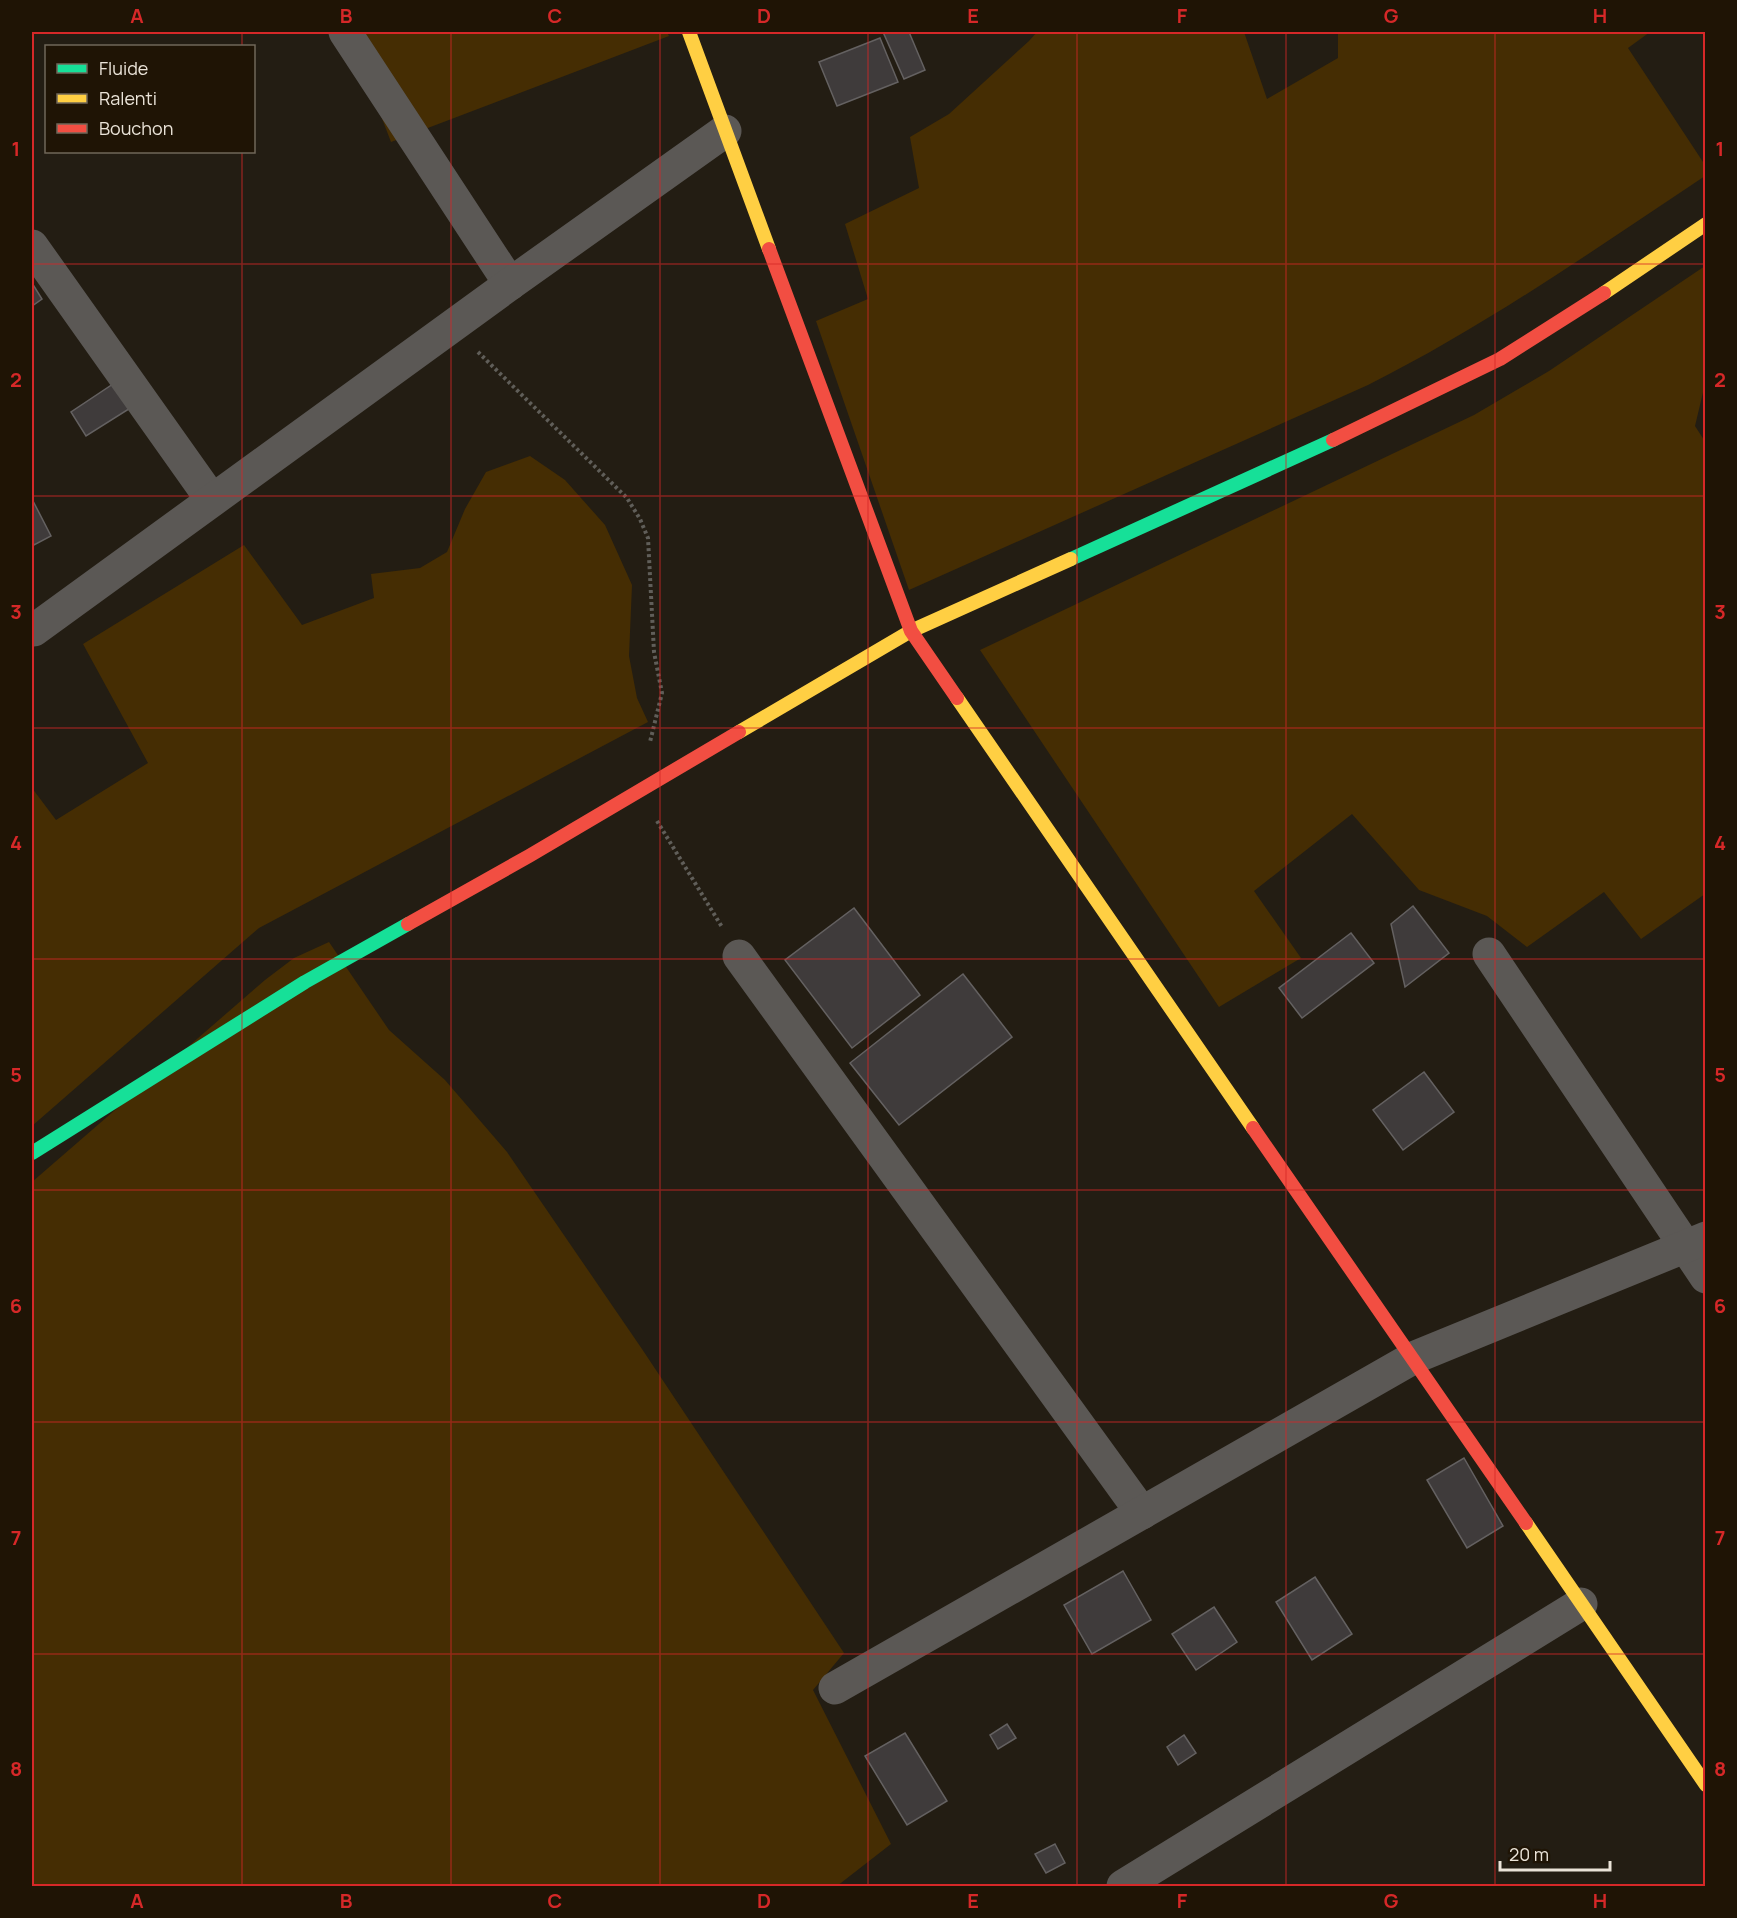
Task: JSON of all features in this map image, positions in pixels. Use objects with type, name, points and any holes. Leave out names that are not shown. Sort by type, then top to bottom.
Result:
[{"type":"street","points":[[345,32],[510,284]]},
{"type":"street","points":[[689,32],[911,631],[1706,1785]]},
{"type":"street","points":[[34,630],[510,284],[725,131]]},
{"type":"street","points":[[32,1153],[305,982],[529,856],[911,631],[1380,419],[1500,359],[1706,224]]},
{"type":"street","points":[[32,246],[212,500]]},
{"type":"street","points":[[1488,954],[1695,1242],[1706,1277]]},
{"type":"street","points":[[739,956],[1142,1513]]},
{"type":"street","points":[[836,1688],[1413,1358],[1695,1242]]},
{"type":"street","points":[[1123,1887],[1581,1604]]},
{"type":"path","points":[[452,326],[627,498],[640,519],[648,537],[654,652],[662,693],[639,790],[739,956]]},
{"type":"shaded area","points":[[349,32],[667,32],[669,36],[391,142]]},
{"type":"shaded area","points":[[1037,32],[1244,32],[1267,99],[1338,58],[1338,32],[1650,32],[1628,48],[1705,165],[1705,176],[1497,312],[1455,338],[1368,385],[909,590],[816,321],[868,299],[845,224],[919,188],[910,137],[949,114]]},
{"type":"shaded area","points":[[1705,266],[1705,384],[1695,426],[1706,443],[1705,894],[1641,939],[1604,892],[1527,947],[1487,916],[1419,890],[1352,814],[1254,891],[1301,958],[1219,1007],[980,650],[1474,415],[1549,371]]},
{"type":"shaded area","points":[[530,456],[565,480],[605,525],[632,585],[629,656],[637,698],[648,722],[259,928],[32,1126],[32,788],[56,820],[148,763],[83,644],[244,545],[302,625],[374,598],[371,574],[420,568],[447,552],[465,509],[486,472]]},
{"type":"shaded area","points":[[329,942],[389,1030],[445,1080],[507,1152],[642,1349],[844,1653],[813,1690],[891,1844],[837,1886],[32,1886],[32,1182],[265,980],[294,958]]},
{"type":"building","points":[[883,32],[909,32],[925,70],[904,79]]},
{"type":"building","points":[[880,38],[898,82],[837,106],[819,62]]},
{"type":"building","points":[[32,283],[42,299],[32,306]]},
{"type":"building","points":[[116,382],[132,407],[86,436],[71,412]]},
{"type":"building","points":[[32,499],[51,536],[34,545],[32,540]]},
{"type":"building","points":[[1413,906],[1449,953],[1405,987],[1391,924]]},
{"type":"building","points":[[854,908],[920,995],[852,1048],[785,960]]},
{"type":"building","points":[[1351,933],[1374,963],[1302,1018],[1279,988]]},
{"type":"building","points":[[963,974],[1012,1037],[899,1125],[850,1063]]},
{"type":"building","points":[[1424,1072],[1454,1112],[1403,1150],[1373,1110]]},
{"type":"building","points":[[1464,1458],[1503,1526],[1467,1548],[1427,1480]]},
{"type":"building","points":[[1123,1571],[1151,1620],[1092,1654],[1064,1605]]},
{"type":"building","points":[[1315,1577],[1352,1634],[1312,1660],[1276,1602]]},
{"type":"building","points":[[1214,1607],[1237,1642],[1196,1670],[1172,1634]]},
{"type":"building","points":[[1007,1724],[1016,1738],[998,1749],[990,1735]]},
{"type":"building","points":[[905,1733],[947,1801],[907,1825],[865,1756]]},
{"type":"building","points":[[1184,1735],[1196,1753],[1178,1765],[1167,1747]]},
{"type":"building","points":[[1055,1844],[1065,1863],[1046,1873],[1035,1854]]},
{"type":"traffic: fast","points":[[1071,559],[1333,440]]},
{"type":"traffic: fast","points":[[32,1153],[305,982],[408,924]]},
{"type":"traffic: slow","points":[[689,32],[769,249]]},
{"type":"traffic: slow","points":[[1604,293],[1706,224]]},
{"type":"traffic: slow","points":[[739,732],[911,631],[1071,559]]},
{"type":"traffic: slow","points":[[957,698],[1253,1128]]},
{"type":"traffic: slow","points":[[1526,1523],[1706,1785]]},
{"type":"traffic: jam","points":[[769,249],[911,631],[957,698]]},
{"type":"traffic: jam","points":[[1333,440],[1500,359],[1604,293]]},
{"type":"traffic: jam","points":[[408,924],[529,856],[739,732]]},
{"type":"traffic: jam","points":[[1253,1128],[1526,1523]]}]
